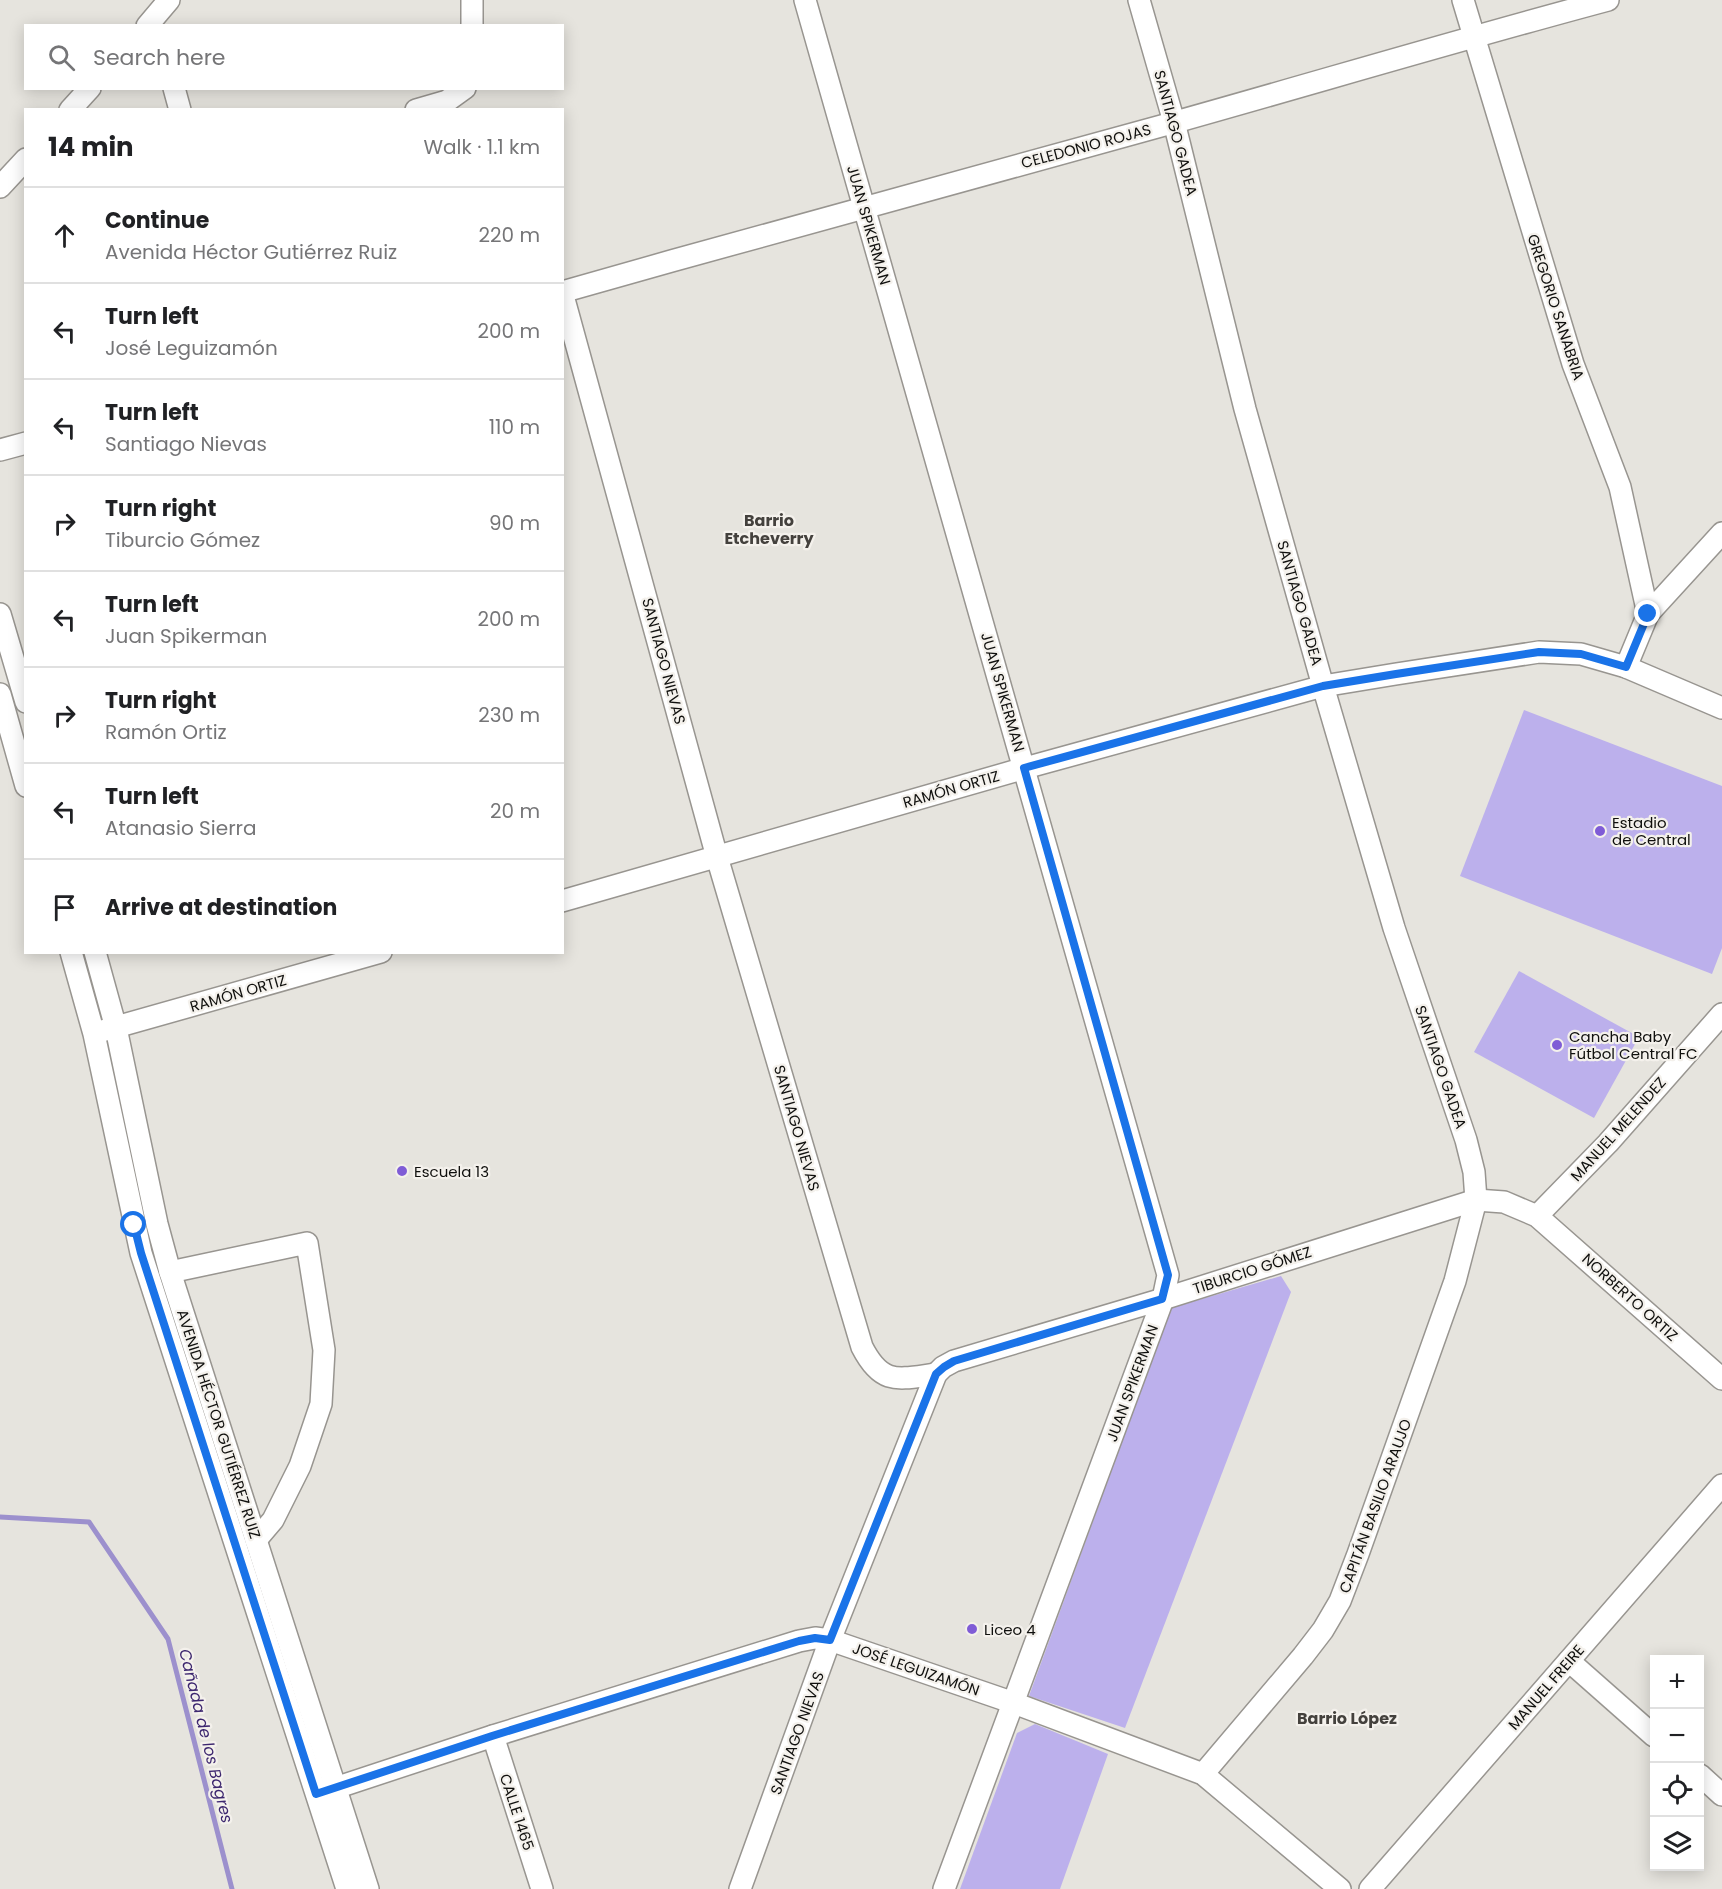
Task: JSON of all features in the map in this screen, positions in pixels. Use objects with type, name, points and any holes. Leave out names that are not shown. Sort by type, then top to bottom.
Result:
[{"type":"street","points":[[149,24],[170,0]]},
{"type":"street","points":[[472,0],[472,24]]},
{"type":"street","name":"JUAN SPIKERMAN","points":[[805,0],[1168,1275],[1162,1299],[944,1889]]},
{"type":"street","name":"SANTIAGO GADEA","points":[[1139,0],[1174,122],[1245,409],[1394,928],[1466,1140],[1474,1172],[1476,1200]]},
{"type":"street","name":"GREGORIO SANABRIA","points":[[1463,0],[1573,364],[1620,487],[1648,614]]},
{"type":"street","name":"CELEDONIO ROJAS","points":[[564,291],[863,206],[1174,122],[1472,36],[1608,0]]},
{"type":"street","points":[[72,108],[88,90]]},
{"type":"street","points":[[175,90],[179,108]]},
{"type":"street","points":[[423,108],[447,101],[462,90]]},
{"type":"street","points":[[0,187],[24,161]]},
{"type":"street","name":"SANTIAGO NIEVAS","points":[[564,299],[717,856],[862,1347],[870,1364],[895,1379],[936,1374],[830,1640],[740,1889]]},
{"type":"street","points":[[0,450],[24,444]]},
{"type":"street","points":[[1626,667],[1648,614],[1722,533]]},
{"type":"street","points":[[0,614],[24,695]]},
{"type":"street","name":"RAMÓN ORTIZ","points":[[564,900],[1024,768],[1323,686],[1539,652],[1581,654],[1626,667],[1722,708]]},
{"type":"street","points":[[0,694],[24,779]]},
{"type":"street","name":"AVENIDA HÉCTOR GUTIÉRREZ RUIZ","points":[[72,954],[94,1034],[141,1253],[326,1791],[368,1889]]},
{"type":"street","name":"AVENIDA HÉCTOR GUTIÉRREZ RUIZ","points":[[96,954],[116,1028],[156,1224],[256,1540],[326,1791],[346,1889]]},
{"type":"street","name":"RAMÓN ORTIZ","points":[[94,1034],[374,954]]},
{"type":"street","name":"MANUEL MELENDEZ","points":[[1537,1216],[1608,1143],[1722,1014]]},
{"type":"street","name":"TIBURCIO GÓMEZ","points":[[936,1374],[954,1361],[1162,1299],[1476,1200],[1504,1202],[1537,1216]]},
{"type":"street","name":"CAPITÁN BASILIO ARAUJO","points":[[1203,1774],[1303,1656],[1323,1630],[1340,1600],[1359,1554],[1455,1281],[1476,1200]]},
{"type":"street","name":"NORBERTO ORTIZ","points":[[1537,1216],[1722,1379]]},
{"type":"street","points":[[170,1272],[307,1243],[324,1350],[321,1404],[300,1466],[273,1520],[256,1540]]},
{"type":"street","name":"MANUEL FREIRE","points":[[1370,1889],[1722,1485]]},
{"type":"street","name":"JOSÉ LEGUIZAMÓN","points":[[326,1791],[492,1736],[815,1638],[830,1640],[1014,1702],[1203,1774],[1340,1889]]},
{"type":"street","points":[[1569,1661],[1650,1732]]},
{"type":"street","name":"CALLE 1465","points":[[492,1736],[542,1889]]},
{"type":"street","points":[[1704,1779],[1722,1795]]},
{"type":"shaded area","name":"Estadio de Central","points":[[1524,710],[1722,786],[1722,948],[1712,974],[1460,876]]},
{"type":"shaded area","name":"Cancha Baby Fútbol Central FC","points":[[1519,971],[1639,1037],[1594,1118],[1474,1052]]},
{"type":"shaded area","points":[[1281,1276],[1291,1292],[1125,1728],[1029,1696],[1171,1308]]},
{"type":"shaded area","points":[[1035,1724],[1108,1754],[1060,1889],[960,1889],[1017,1733]]},
{"type":"waterway","name":"Cañada de los Bagres","points":[[0,1517],[89,1522],[168,1639],[232,1889]]},
{"type":"place","name":"Estadio de Central","points":[[1600,831]]},
{"type":"place","name":"Cancha Baby Fútbol Central FC","points":[[1557,1045]]},
{"type":"place","name":"Escuela 13","points":[[402,1171]]},
{"type":"place","name":"Liceo 4","points":[[972,1629]]},
{"type":"district","name":"Barrio Etcheverry","points":[[769,529]]},
{"type":"district","name":"Barrio López","points":[[1347,1718]]},
{"type":"route","points":[[134,1225],[141,1253],[316,1794],[492,1736],[799,1641],[815,1638],[830,1640],[936,1374],[954,1361],[1162,1299],[1168,1275],[1024,768],[1323,686],[1539,652],[1581,654],[1626,667],[1648,614]]}]
